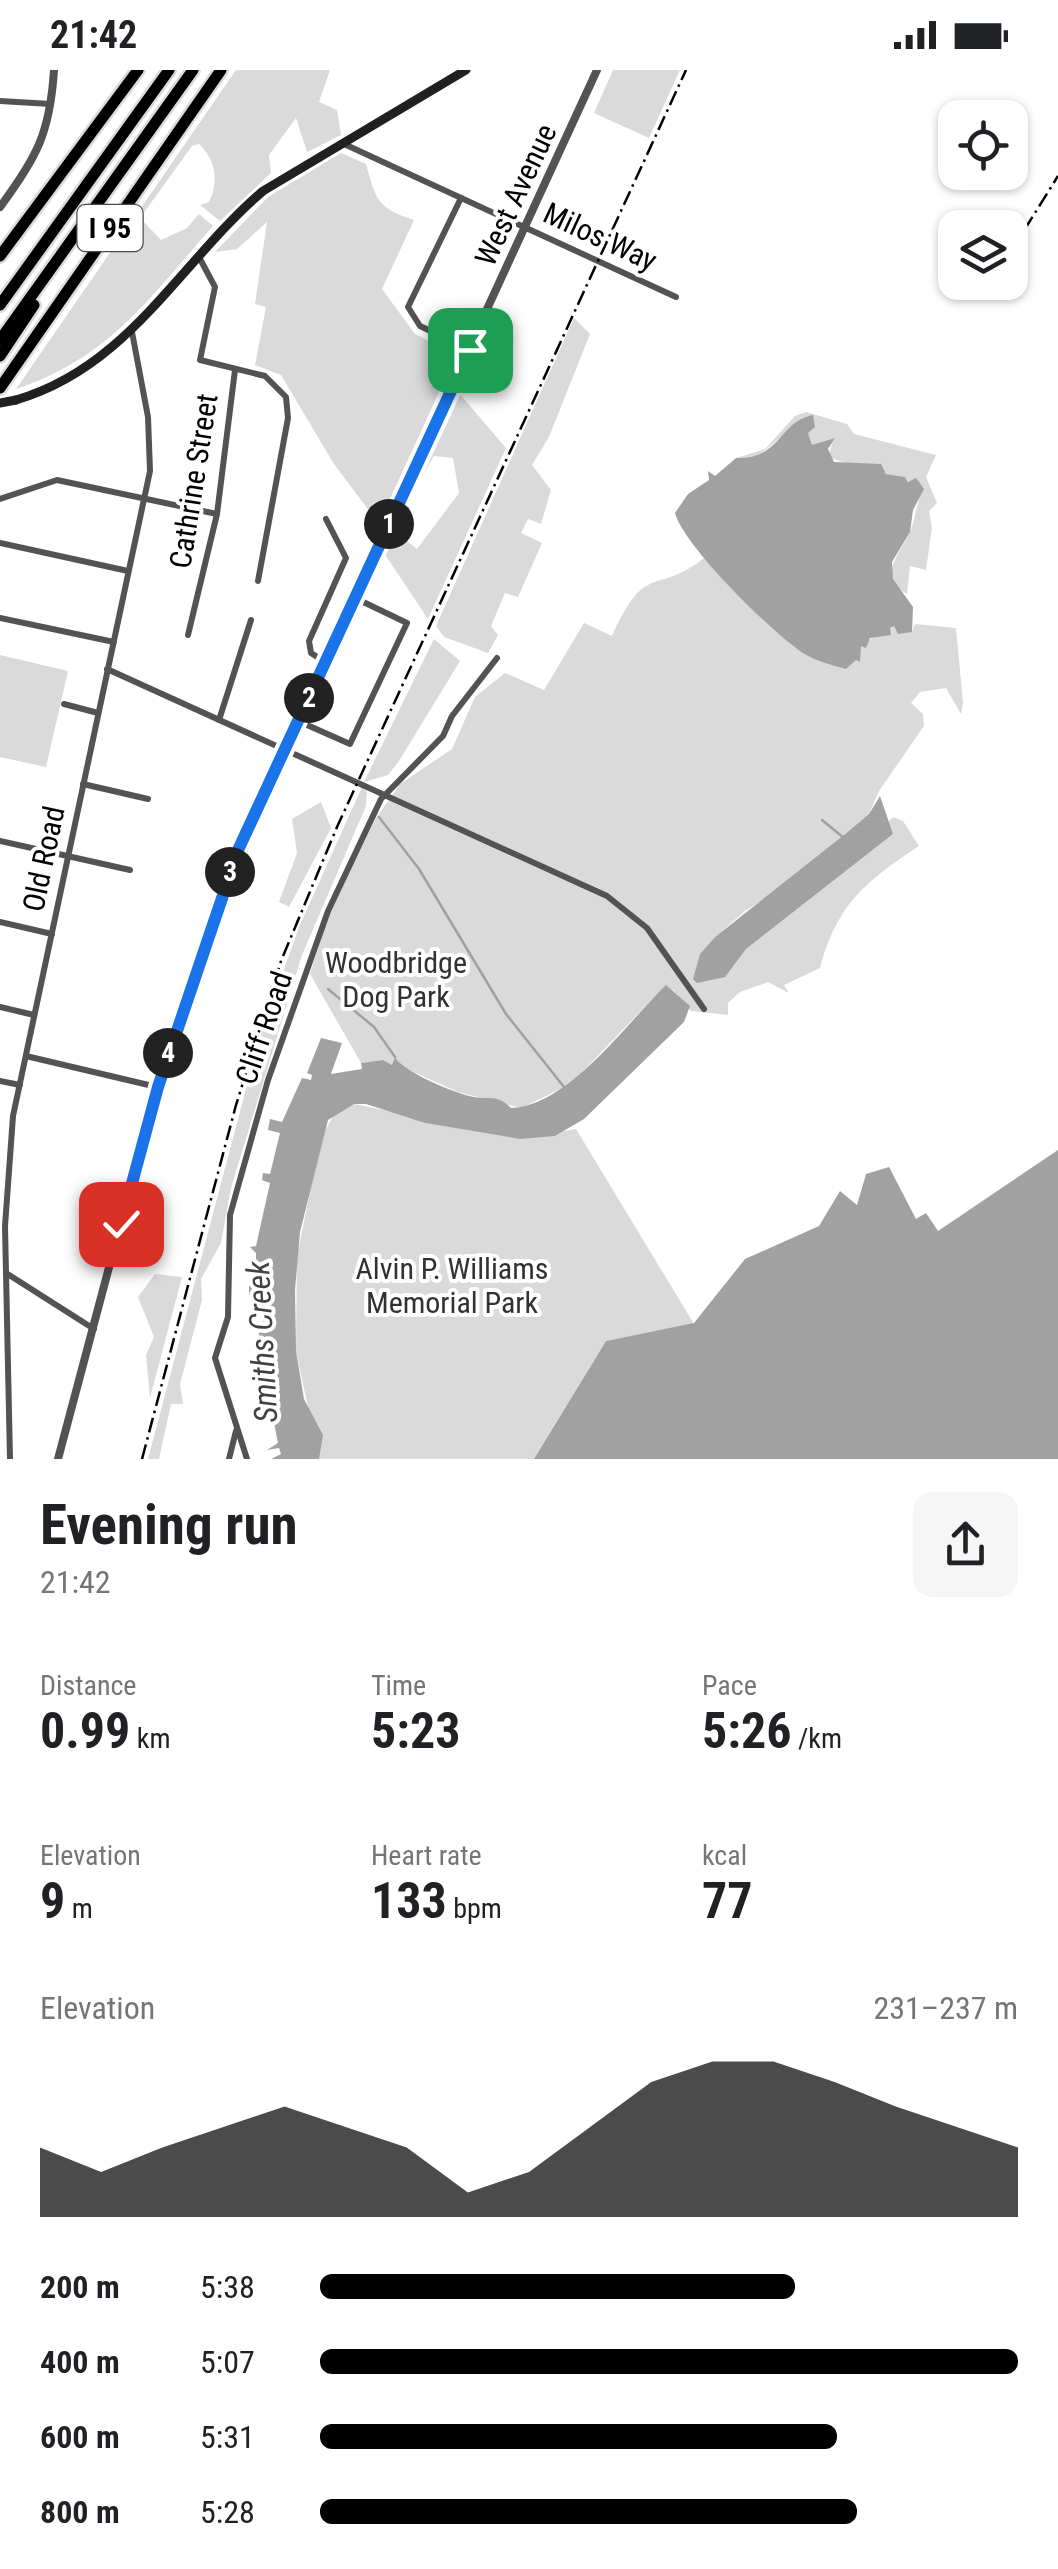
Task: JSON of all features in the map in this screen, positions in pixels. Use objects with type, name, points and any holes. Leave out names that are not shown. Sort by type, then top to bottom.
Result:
[{"type":"highway","name":"I 95","points":[[0,256],[138,70]]},
{"type":"highway","name":"I 95","points":[[0,306],[169,70]]},
{"type":"highway","name":"I 95","points":[[0,340],[193,70]]},
{"type":"highway","name":"I 95","points":[[0,388],[221,70]]},
{"type":"highway","points":[[0,356],[125,165]]},
{"type":"highway","points":[[0,292],[55,228]]},
{"type":"highway","points":[[0,403],[10,374]]},
{"type":"main road","points":[[0,403],[79,374],[132,332],[263,190],[466,70]]},
{"type":"street","points":[[0,208],[38,154],[52,104],[54,70]]},
{"type":"street","name":"West Avenue","points":[[58,1459],[158,1087],[232,867],[597,70]]},
{"type":"street","points":[[0,101],[52,104]]},
{"type":"street","name":"Milos Way","points":[[343,143],[676,296]]},
{"type":"street","points":[[461,198],[408,307],[420,326],[470,350]]},
{"type":"street","name":"Cathrine Street","points":[[188,635],[217,514],[235,370],[200,360],[215,288],[199,256]]},
{"type":"street","name":"Old Road","points":[[10,1459],[2,1226],[20,1085],[151,463],[148,416],[132,332]]},
{"type":"street","points":[[235,370],[274,382],[288,407],[271,527],[258,581]]},
{"type":"street","points":[[0,498],[52,480],[217,514]]},
{"type":"street","points":[[326,519],[346,558],[309,641],[312,653],[326,663]]},
{"type":"street","points":[[0,543],[128,571]]},
{"type":"street","points":[[298,722],[350,744],[407,624],[355,598]]},
{"type":"street","points":[[0,618],[114,642]]},
{"type":"street","points":[[219,720],[251,620]]},
{"type":"street","name":"Cliff Road","points":[[247,1459],[215,1358],[228,1318],[230,1216],[268,1080],[328,911],[384,794],[443,736],[452,716],[497,658]]},
{"type":"street","points":[[108,669],[607,896],[648,928],[704,1009]]},
{"type":"street","points":[[64,704],[98,713]]},
{"type":"street","points":[[83,784],[148,798]]},
{"type":"street","points":[[0,841],[130,870]]},
{"type":"street","points":[[0,922],[52,934]]},
{"type":"street","points":[[0,1007],[34,1015]]},
{"type":"street","points":[[26,1056],[158,1087]]},
{"type":"street","points":[[0,1081],[20,1085]]},
{"type":"street","points":[[0,1151],[10,1153]]},
{"type":"street","points":[[5,1273],[94,1329]]},
{"type":"street","points":[[229,1459],[237,1427]]},
{"type":"green space","points":[[236,70],[330,70],[319,102],[337,110],[341,135],[307,152],[296,118],[269,155],[271,173],[220,221],[200,205],[209,202],[214,171],[205,150],[199,144],[192,146],[140,218],[161,240],[187,228],[199,214],[213,226],[148,301],[103,343],[49,376],[16,389]]},
{"type":"green space","points":[[613,70],[680,70],[649,138],[594,113]]},
{"type":"green space","points":[[341,153],[366,164],[376,194],[385,206],[414,220],[382,289],[415,334],[456,355],[379,524],[334,464],[281,375],[255,365],[266,307],[255,304],[267,222],[237,249],[215,252],[268,197]]},
{"type":"green space","points":[[574,318],[590,334],[549,437],[532,465],[551,490],[541,524],[528,519],[521,533],[542,543],[518,597],[505,593],[491,626],[498,635],[488,653],[444,637],[436,626]]},
{"type":"green space","points":[[458,392],[506,448],[428,619],[382,550],[407,500],[414,521],[402,537],[417,549],[459,493],[453,458],[434,456],[422,477],[418,475]]},
{"type":"green space","points":[[806,412],[847,424],[854,434],[936,455],[926,477],[937,503],[929,511],[932,528],[926,570],[910,566],[907,594],[893,580],[893,564],[912,528],[921,494],[904,477],[886,474],[875,464],[851,465],[828,457],[833,440],[812,446],[808,433],[812,429],[788,431],[755,459],[736,458],[765,449],[795,416]]},
{"type":"green space","name":"Woodbridge Dog Park","points":[[704,558],[743,600],[861,645],[889,627],[895,626],[899,633],[912,632],[915,624],[956,628],[963,703],[961,714],[946,688],[920,692],[911,703],[923,714],[924,726],[879,791],[869,814],[779,890],[745,911],[715,937],[701,954],[699,965],[729,968],[746,949],[893,834],[888,822],[893,817],[903,821],[919,846],[856,896],[835,927],[820,968],[784,985],[789,993],[768,982],[740,992],[728,1003],[728,1015],[691,1011],[673,990],[653,998],[571,1084],[521,1108],[458,1092],[400,1066],[396,1058],[392,1065],[383,1060],[361,1063],[310,974],[330,911],[376,818],[400,784],[452,749],[475,697],[505,673],[544,690],[584,623],[612,636],[634,597],[644,588]]},
{"type":"green space","points":[[434,639],[460,661],[388,775],[364,782]]},
{"type":"green space","points":[[0,655],[68,671],[46,767],[0,757]]},
{"type":"green space","points":[[362,787],[367,792],[366,806],[302,955],[231,1188],[221,1243],[201,1279],[202,1300],[180,1384],[183,1404],[171,1404],[159,1459],[148,1459],[259,1040],[299,927]]},
{"type":"green space","points":[[321,802],[331,828],[289,907],[279,902],[297,853],[292,819]]},
{"type":"green space","name":"Alvin P. Williams Memorial Park","points":[[354,1104],[419,1117],[425,1123],[520,1139],[576,1129],[694,1324],[606,1341],[534,1459],[319,1459],[296,1351],[297,1256],[321,1138],[335,1113]]},
{"type":"green space","points":[[155,1274],[182,1277],[150,1398],[146,1355],[154,1337],[138,1297]]},
{"type":"water","points":[[813,415],[815,427],[808,433],[812,445],[835,438],[828,449],[834,462],[881,464],[886,474],[905,477],[908,482],[916,478],[924,489],[913,510],[910,532],[892,562],[893,579],[913,607],[912,632],[898,634],[894,626],[890,628],[891,635],[870,638],[866,648],[861,646],[860,662],[856,660],[846,669],[808,656],[771,627],[711,566],[675,513],[688,494],[709,480],[708,471],[715,476],[736,458],[763,453],[793,425]]},
{"type":"water","points":[[880,796],[893,834],[746,949],[725,977],[697,983],[693,979],[700,954],[715,937],[869,814]]},
{"type":"water","name":"Smiths Creek","points":[[666,985],[690,1006],[684,1022],[584,1119],[555,1136],[520,1139],[425,1123],[366,1104],[354,1104],[328,1120],[300,1232],[295,1290],[296,1351],[304,1399],[323,1435],[319,1459],[271,1459],[281,1454],[279,1448],[267,1450],[278,1443],[272,1413],[268,1412],[258,1326],[263,1324],[262,1314],[255,1313],[262,1311],[262,1295],[249,1295],[249,1286],[256,1286],[256,1253],[250,1247],[256,1246],[270,1183],[262,1180],[263,1173],[270,1174],[280,1133],[268,1130],[270,1119],[282,1122],[302,1078],[311,1080],[312,1075],[307,1073],[321,1038],[342,1043],[331,1074],[362,1069],[361,1063],[383,1060],[392,1065],[395,1057],[408,1069],[443,1087],[474,1097],[498,1099],[511,1108],[532,1104],[574,1079]]},
{"type":"water","points":[[1058,1150],[1058,1459],[534,1459],[606,1341],[694,1323],[745,1259],[819,1226],[840,1191],[857,1205],[866,1174],[889,1167],[916,1219],[926,1213],[938,1231]]},
{"type":"waterway","points":[[379,817],[419,869],[506,1014],[564,1087]]},
{"type":"waterway","points":[[822,820],[844,838]]},
{"type":"waterway","points":[[328,989],[374,1027],[395,1057]]},
{"type":"railway","points":[[142,1459],[236,1105],[281,961],[337,827],[686,70]]},
{"type":"railway","points":[[1028,224],[1058,176]]},
{"type":"route","points":[[121,1224],[158,1087],[204,941],[239,848],[470,350]]}]
